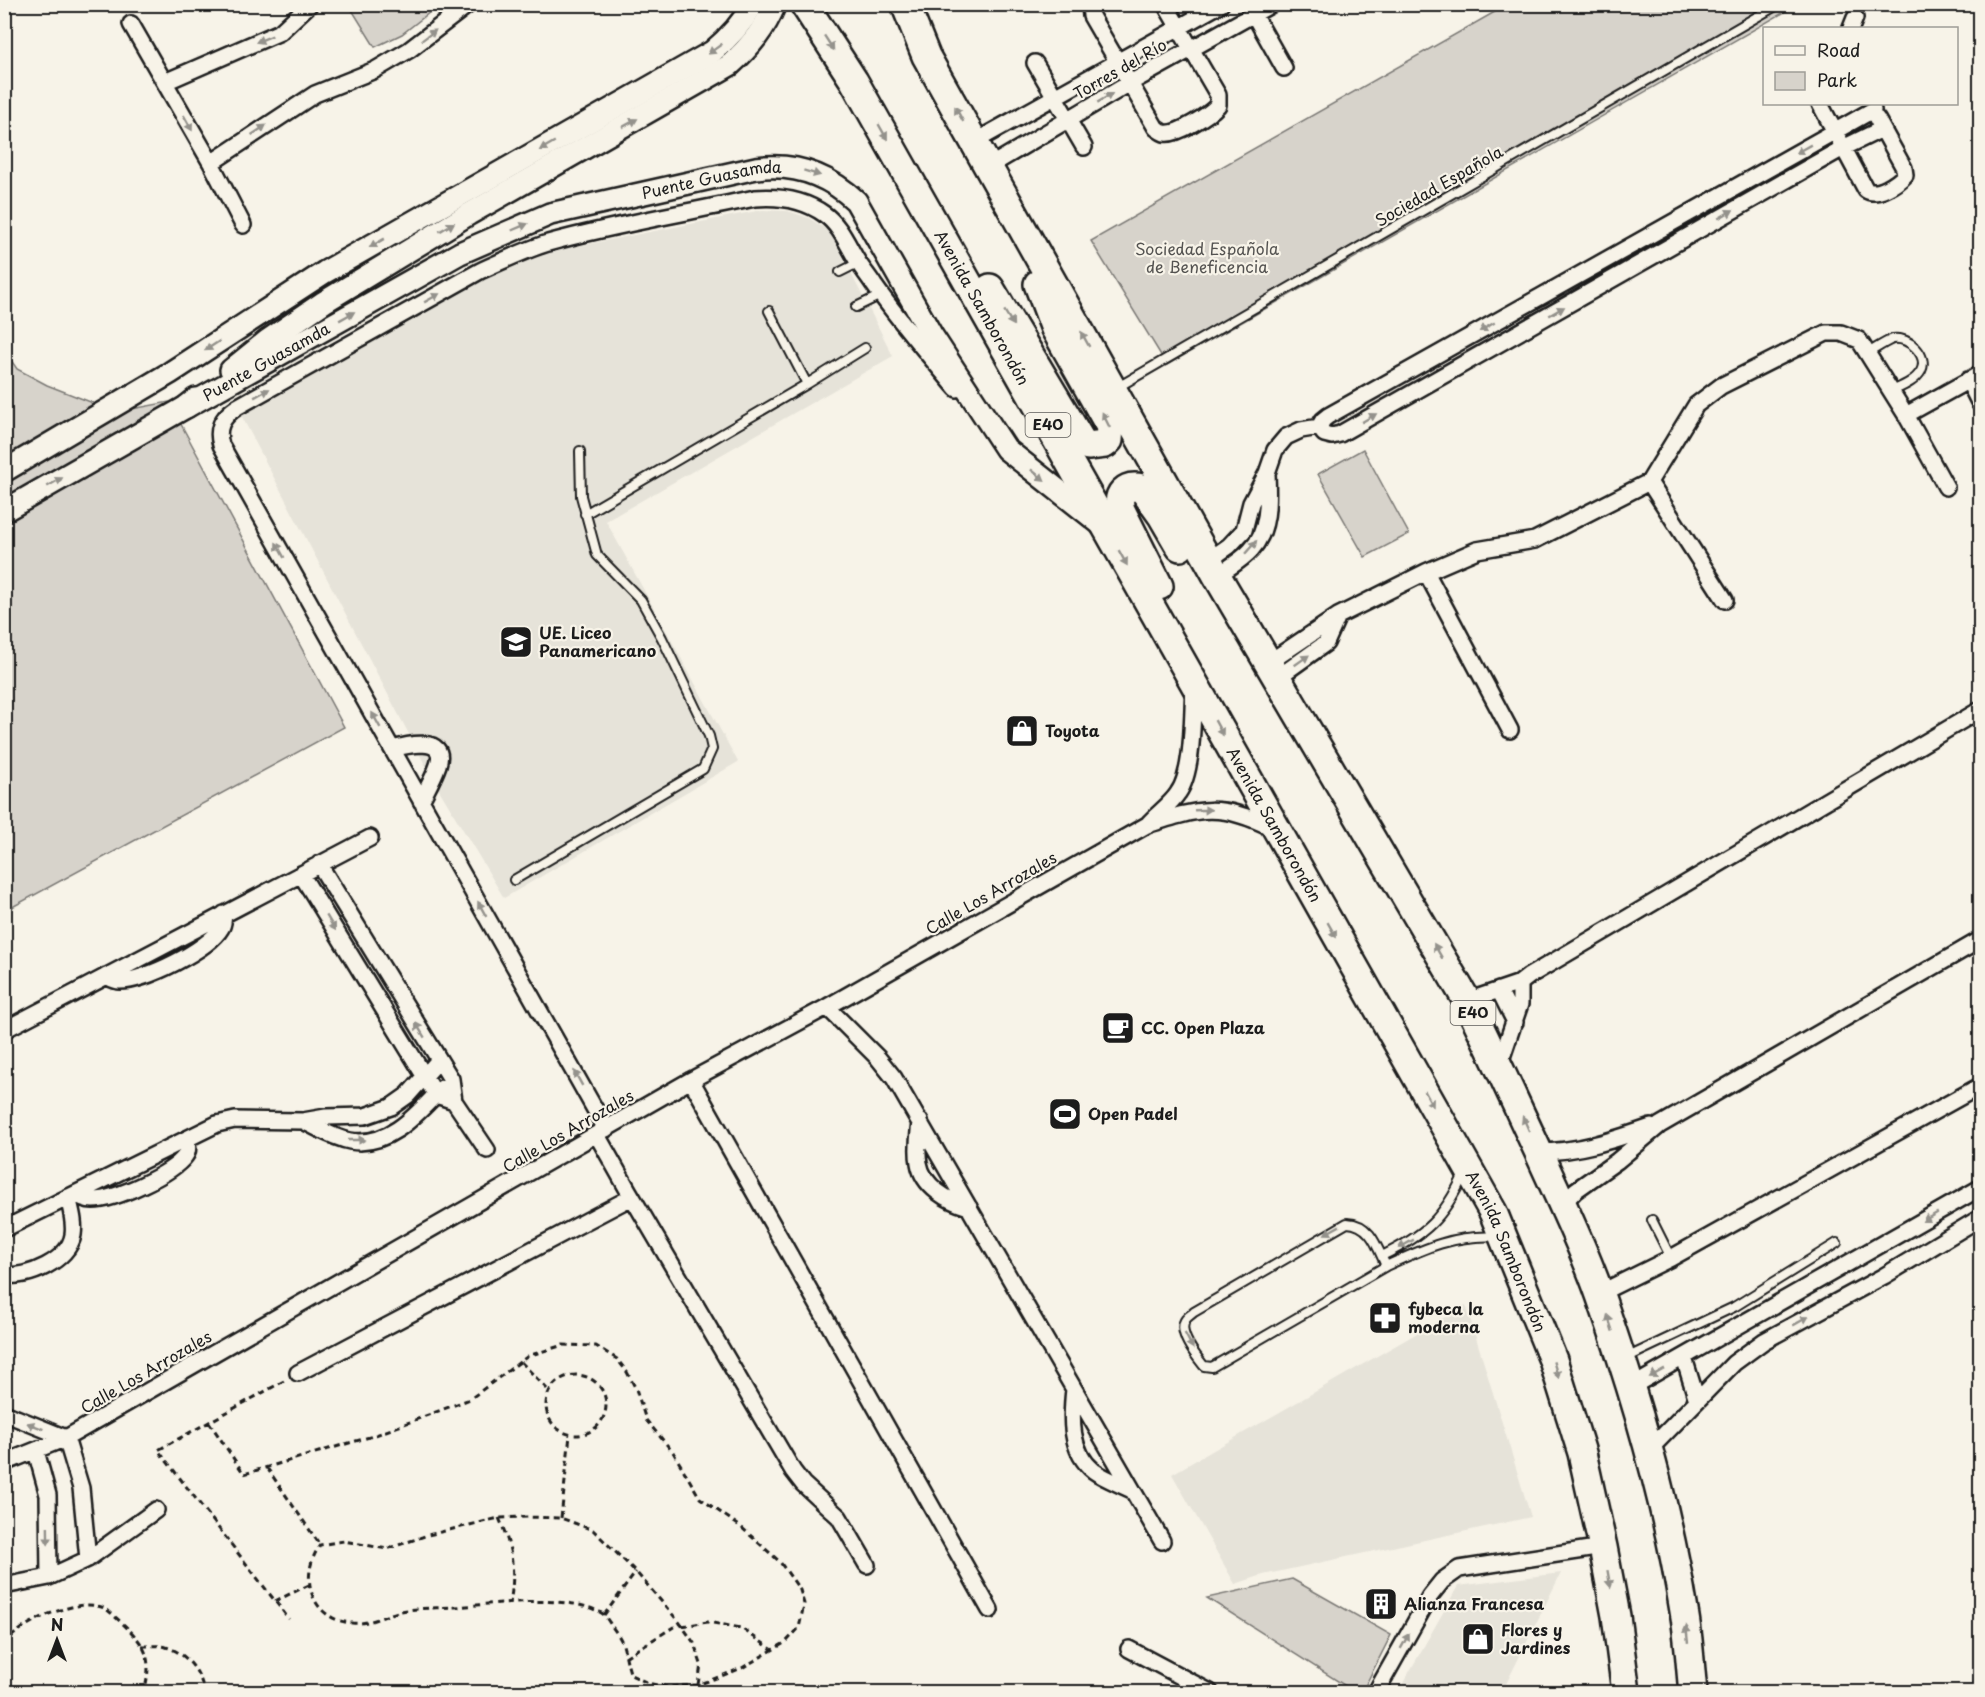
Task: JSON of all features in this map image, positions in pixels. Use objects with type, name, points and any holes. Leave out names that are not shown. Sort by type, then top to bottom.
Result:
[{"type":"highway","name":"Avenida Samborondón","points":[[804,4],[854,81],[1493,1212],[1553,1360],[1582,1453],[1604,1547],[1622,1687]]},
{"type":"highway","name":"E40","points":[[905,4],[926,56],[1213,568],[1467,1001],[1563,1203],[1600,1293],[1631,1388],[1648,1451],[1684,1611],[1693,1692]]},
{"type":"highway","points":[[903,168],[994,294],[1082,442],[1088,446],[1105,444],[1109,440],[1110,427],[1055,329],[1002,191]]},
{"type":"highway","points":[[1194,683],[1181,631],[1121,510],[1119,497],[1122,492],[1128,488],[1142,488],[1188,559],[1213,568]]},
{"type":"main road","points":[[4,471],[170,374],[325,272],[712,52],[744,21],[753,4]]},
{"type":"main road","name":"Puente Guasamda","points":[[186,407],[267,341],[324,302],[469,214],[730,65],[755,40],[766,24],[775,4]]},
{"type":"main road","name":"Puente Guasamda","points":[[4,511],[459,253],[550,214],[773,166],[790,167],[828,179],[856,201],[931,334],[1006,449],[1108,530]]},
{"type":"street","points":[[165,82],[280,33],[310,4]]},
{"type":"street","points":[[211,163],[315,94],[375,70],[409,50],[469,4]]},
{"type":"street","points":[[1090,4],[1091,16],[1156,128],[1165,133],[1175,132],[1212,111],[1218,105],[1218,95],[1165,4]]},
{"type":"street","name":"Torres del Río","points":[[974,142],[1221,4]]},
{"type":"street","name":"Torres del Río","points":[[988,166],[1191,49],[1250,10],[1272,4]]},
{"type":"street","points":[[1250,10],[1284,68]]},
{"type":"street","points":[[131,24],[211,163],[243,225]]},
{"type":"street","points":[[1035,63],[1084,147]]},
{"type":"street","points":[[1319,427],[1328,416],[1835,130],[1870,107],[1904,168],[1905,174],[1902,179],[1877,193],[1871,193],[1866,189],[1835,130],[1821,105]]},
{"type":"street","points":[[1319,427],[1324,434],[1340,434],[1843,148],[1882,129]]},
{"type":"street","points":[[1752,177],[1760,195]]},
{"type":"street","points":[[867,1565],[839,1517],[803,1485],[793,1471],[632,1197],[602,1132],[218,435],[220,424],[226,414],[480,271],[546,244],[592,232],[755,198],[775,197],[795,199],[827,215],[841,232],[858,263],[881,295],[1006,449]]},
{"type":"street","points":[[1692,211],[1702,228]]},
{"type":"street","points":[[1630,245],[1641,263]]},
{"type":"street","points":[[1514,311],[1524,330]]},
{"type":"street","points":[[1273,670],[1326,643],[1338,616],[1426,572],[1478,550],[1535,540],[1649,482],[1696,405],[1721,386],[1826,333],[1841,333],[1859,340],[1946,487]]},
{"type":"street","points":[[1404,374],[1415,392]]},
{"type":"street","points":[[1905,415],[1974,377],[1980,404]]},
{"type":"street","points":[[1213,568],[1244,530],[1251,503],[1268,473],[1275,450],[1286,437],[1301,430],[1319,427]]},
{"type":"street","points":[[1649,482],[1725,600]]},
{"type":"street","points":[[1426,572],[1510,730]]},
{"type":"street","name":"Calle Los Arrozales","points":[[1147,825],[1179,792],[1186,777],[1194,683]]},
{"type":"street","points":[[1467,1001],[1520,983],[1980,710]]},
{"type":"street","points":[[392,749],[422,742],[439,753],[440,763],[421,801]]},
{"type":"street","name":"Calle Los Arrozales","points":[[4,1463],[66,1438],[691,1080],[827,1007],[1147,825],[1190,811],[1206,809],[1228,811],[1250,817],[1275,829]]},
{"type":"street","points":[[4,1029],[370,838]]},
{"type":"street","points":[[319,864],[451,1079],[454,1101],[487,1150]]},
{"type":"street","points":[[301,874],[436,1095],[454,1101]]},
{"type":"street","points":[[1563,1203],[1660,1125],[1980,940]]},
{"type":"street","points":[[366,979],[382,968]]},
{"type":"street","points":[[1499,1066],[1520,1004],[1520,983]]},
{"type":"street","points":[[1499,990],[1515,1022]]},
{"type":"street","points":[[827,1007],[878,1058],[894,1078],[1162,1541]]},
{"type":"street","points":[[4,1229],[210,1127],[235,1120],[303,1121],[326,1117],[365,1116],[391,1107],[408,1095],[439,1060]]},
{"type":"street","points":[[303,1121],[347,1140],[361,1141],[383,1137],[414,1118],[451,1079]]},
{"type":"street","points":[[691,1080],[990,1610]]},
{"type":"street","points":[[1600,1293],[1671,1258],[1980,1086]]},
{"type":"street","points":[[920,1121],[919,1164],[925,1177],[939,1193],[954,1203],[969,1207]]},
{"type":"street","points":[[1538,1152],[1562,1152],[1587,1148],[1660,1125]]},
{"type":"street","points":[[72,1195],[94,1200],[116,1195],[146,1182],[175,1166],[186,1155],[188,1146],[186,1139]]},
{"type":"street","points":[[1587,1148],[1599,1172]]},
{"type":"street","points":[[1631,1388],[1980,1188]]},
{"type":"street","points":[[4,1275],[28,1273],[49,1264],[65,1251],[73,1238],[72,1195]]},
{"type":"street","points":[[298,1373],[632,1197]]},
{"type":"street","points":[[1648,1451],[1734,1363],[1764,1341],[1884,1276],[1980,1218]]},
{"type":"street","points":[[1871,1251],[1884,1276]]},
{"type":"street","points":[[1752,1319],[1764,1341]]},
{"type":"street","points":[[1684,1358],[1697,1400]]},
{"type":"street","points":[[1074,1389],[1072,1431],[1082,1456],[1094,1471],[1132,1490]]},
{"type":"street","points":[[4,1413],[66,1438],[81,1488],[88,1560]]},
{"type":"street","points":[[36,1451],[48,1495],[49,1577]]},
{"type":"street","points":[[4,1586],[49,1577],[88,1560],[156,1510]]},
{"type":"street","points":[[1376,1692],[1430,1596],[1442,1581],[1459,1569],[1604,1547]]},
{"type":"street","points":[[1129,1648],[1210,1692]]},
{"type":"lane","name":"Sociedad Española","points":[[1113,390],[1779,4]]},
{"type":"lane","points":[[840,272],[858,263]]},
{"type":"lane","points":[[856,307],[881,295]]},
{"type":"lane","points":[[769,311],[807,384]]},
{"type":"lane","points":[[1868,353],[1892,339],[1903,339],[1910,342],[1919,353],[1923,362],[1922,369],[1916,378],[1890,392]]},
{"type":"lane","points":[[585,514],[865,348]]},
{"type":"lane","points":[[514,880],[703,769],[712,749],[709,736],[662,638],[640,600],[597,555],[579,483],[580,451]]},
{"type":"lane","points":[[1382,1256],[1410,1242],[1425,1231],[1454,1195],[1467,1167]]},
{"type":"lane","points":[[1652,1220],[1671,1258]]},
{"type":"lane","points":[[1386,1266],[1369,1232],[1357,1223],[1347,1223],[1194,1312],[1186,1319],[1183,1326],[1184,1334],[1204,1366],[1212,1367],[1386,1266],[1433,1245],[1459,1238],[1479,1236],[1503,1238]]},
{"type":"lane","points":[[1425,1231],[1433,1245]]},
{"type":"lane","points":[[1622,1360],[1734,1307],[1837,1243]]},
{"type":"path","points":[[208,1422],[244,1474],[373,1436],[470,1399],[528,1356],[563,1345],[596,1346],[616,1359],[627,1372],[636,1389],[646,1420],[673,1452],[700,1498],[741,1527],[780,1562],[800,1590],[804,1604],[799,1628],[786,1642],[773,1650],[742,1668],[698,1685],[667,1687],[648,1683],[631,1675],[622,1642],[604,1615],[574,1604],[510,1603],[401,1611],[361,1623],[341,1621],[323,1611],[312,1595],[309,1585],[310,1564],[320,1545]]},
{"type":"path","points":[[520,1362],[549,1391]]},
{"type":"path","points":[[289,1618],[158,1450],[298,1373]]},
{"type":"path","points":[[572,1376],[590,1379],[598,1384],[603,1392],[606,1411],[597,1427],[589,1433],[580,1436],[570,1435],[561,1432],[548,1419],[545,1410],[549,1391],[562,1378],[572,1376]]},
{"type":"path","points":[[561,1518],[570,1435]]},
{"type":"path","points":[[267,1468],[320,1545]]},
{"type":"path","points":[[320,1545],[344,1540],[387,1549],[428,1535],[499,1518],[561,1518],[592,1530],[636,1572],[681,1625],[694,1643],[701,1664],[698,1685]]},
{"type":"path","points":[[499,1518],[513,1562],[514,1576],[510,1603]]},
{"type":"path","points":[[604,1615],[636,1572]]},
{"type":"path","points":[[275,1601],[309,1585]]},
{"type":"path","points":[[4,1645],[24,1627],[66,1608],[84,1605],[103,1608],[140,1640],[148,1660],[148,1678],[144,1692]]},
{"type":"path","points":[[625,1656],[681,1625],[708,1622],[741,1628],[773,1650]]},
{"type":"path","points":[[142,1646],[167,1647],[188,1659],[202,1679],[204,1692]]},
{"type":"shaded area","name":"UE. Liceo Panamericano","points":[[762,210],[788,211],[809,218],[830,232],[893,356],[606,521],[738,762],[504,898],[432,778],[241,415],[496,273],[557,250]]},
{"type":"shaded area","points":[[1466,1305],[1531,1517],[1263,1575],[1235,1584],[1172,1474]]},
{"type":"shaded area","name":"Flores y Jardines","points":[[1561,1573],[1502,1692],[1398,1692],[1458,1586]]},
{"type":"green space","points":[[349,5],[439,5],[402,34],[375,47]]},
{"type":"green space","name":"Sociedad Española de Beneficencia","points":[[1507,5],[1797,5],[1167,365],[1091,241]]},
{"type":"green space","points":[[4,350],[17,369],[47,385],[116,412],[169,402],[344,727],[5,911]]},
{"type":"green space","points":[[1363,449],[1409,534],[1365,557],[1318,474]]},
{"type":"green space","points":[[1292,1579],[1391,1635],[1362,1692],[1355,1692],[1207,1598]]},
{"type":"place","name":"UE. Liceo Panamericano","points":[[516,642]]},
{"type":"place","name":"Toyota","points":[[1022,731]]},
{"type":"place","name":"CC. Open Plaza","points":[[1118,1028]]},
{"type":"place","name":"Open Padel","points":[[1065,1114]]},
{"type":"place","name":"fybeca la moderna","points":[[1385,1318]]},
{"type":"place","name":"Alianza Francesa","points":[[1381,1604]]},
{"type":"place","name":"Flores y Jardines","points":[[1478,1639]]}]
